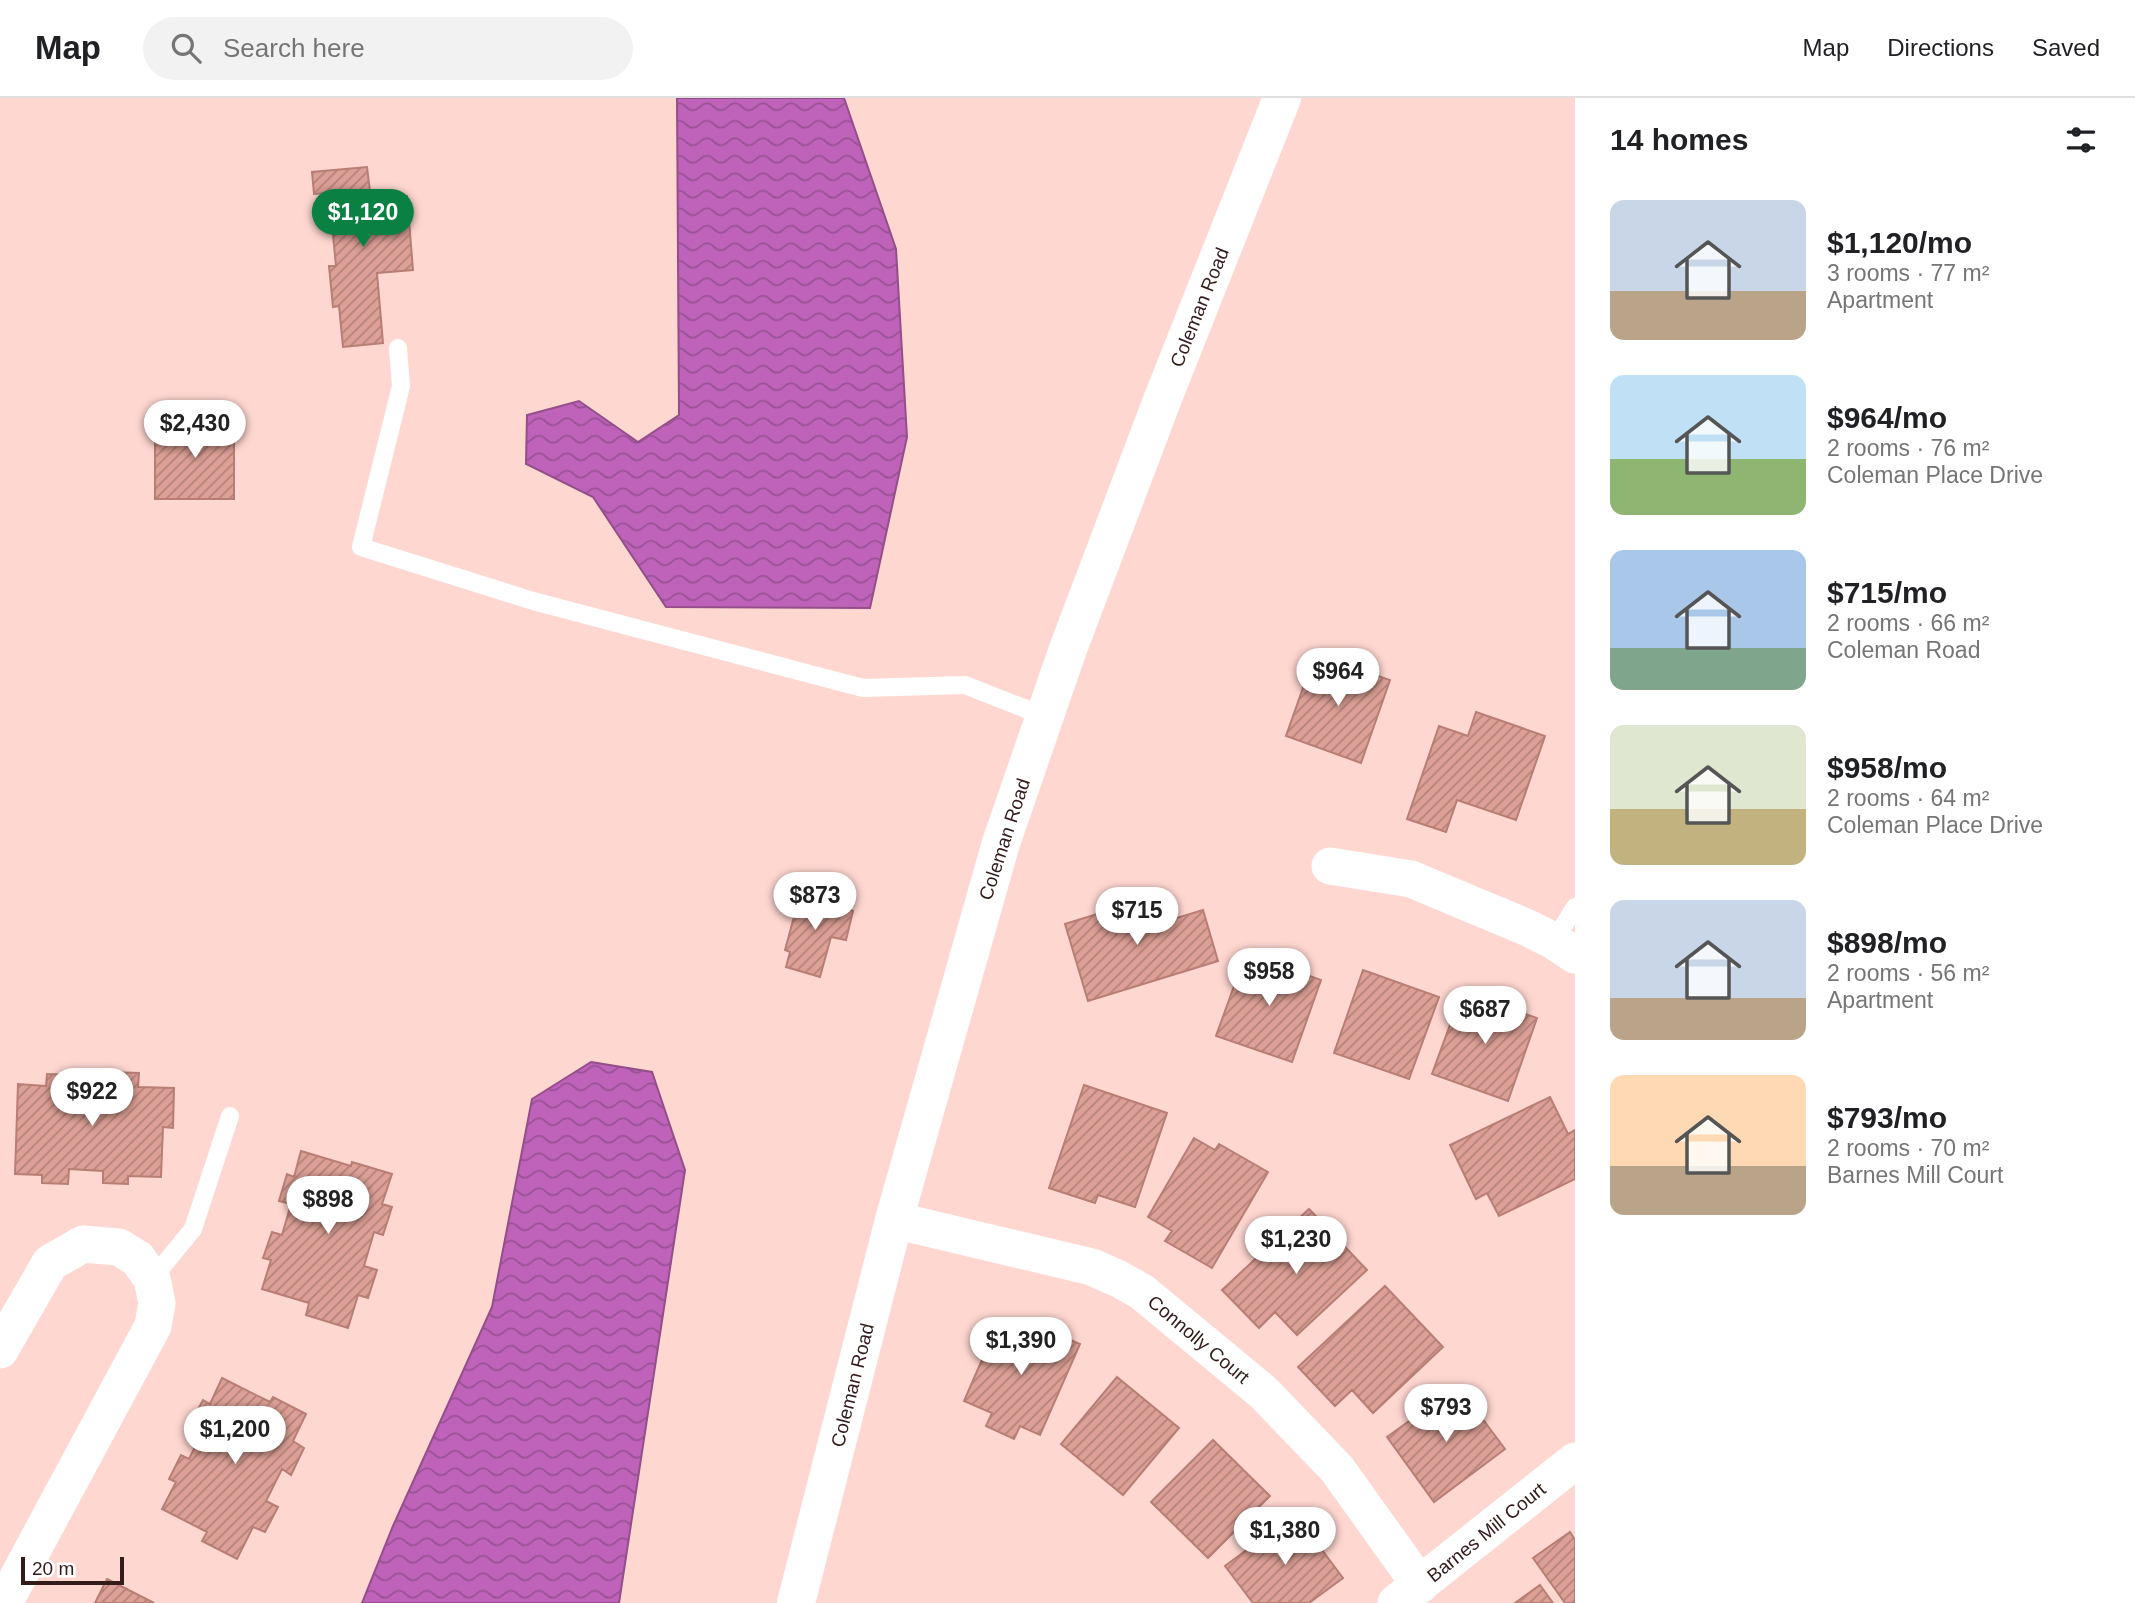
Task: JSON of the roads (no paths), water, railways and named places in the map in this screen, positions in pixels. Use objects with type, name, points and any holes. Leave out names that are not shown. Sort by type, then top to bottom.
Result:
[{"type":"street","name":"Coleman Road","points":[[796,1603],[894,1220],[1001,843],[1044,716],[1163,398],[1282,98]]},
{"type":"street","points":[[1330,866],[1411,879],[1528,928],[1564,948]]},
{"type":"street","name":"Connolly Court","points":[[894,1220],[1092,1267],[1142,1292],[1264,1393],[1337,1469],[1408,1594]]},
{"type":"street","points":[[0,1350],[50,1263],[83,1244],[119,1247],[138,1259],[152,1279],[157,1303],[153,1326],[4,1603]]},
{"type":"street","name":"Barnes Mill Court","points":[[1408,1594],[1575,1461]]},
{"type":"lane","points":[[398,348],[401,386],[361,547],[533,601],[863,688],[965,685],[1044,716]]},
{"type":"lane","points":[[1564,948],[1575,907]]},
{"type":"lane","points":[[152,1279],[193,1229],[230,1116]]},
{"type":"water","points":[[677,98],[844,98],[896,249],[907,437],[870,608],[666,607],[593,497],[526,464],[527,415],[579,401],[638,442],[679,415]]},
{"type":"water","points":[[591,1062],[652,1072],[685,1170],[619,1603],[362,1603],[393,1526],[492,1307],[532,1099]]}]
